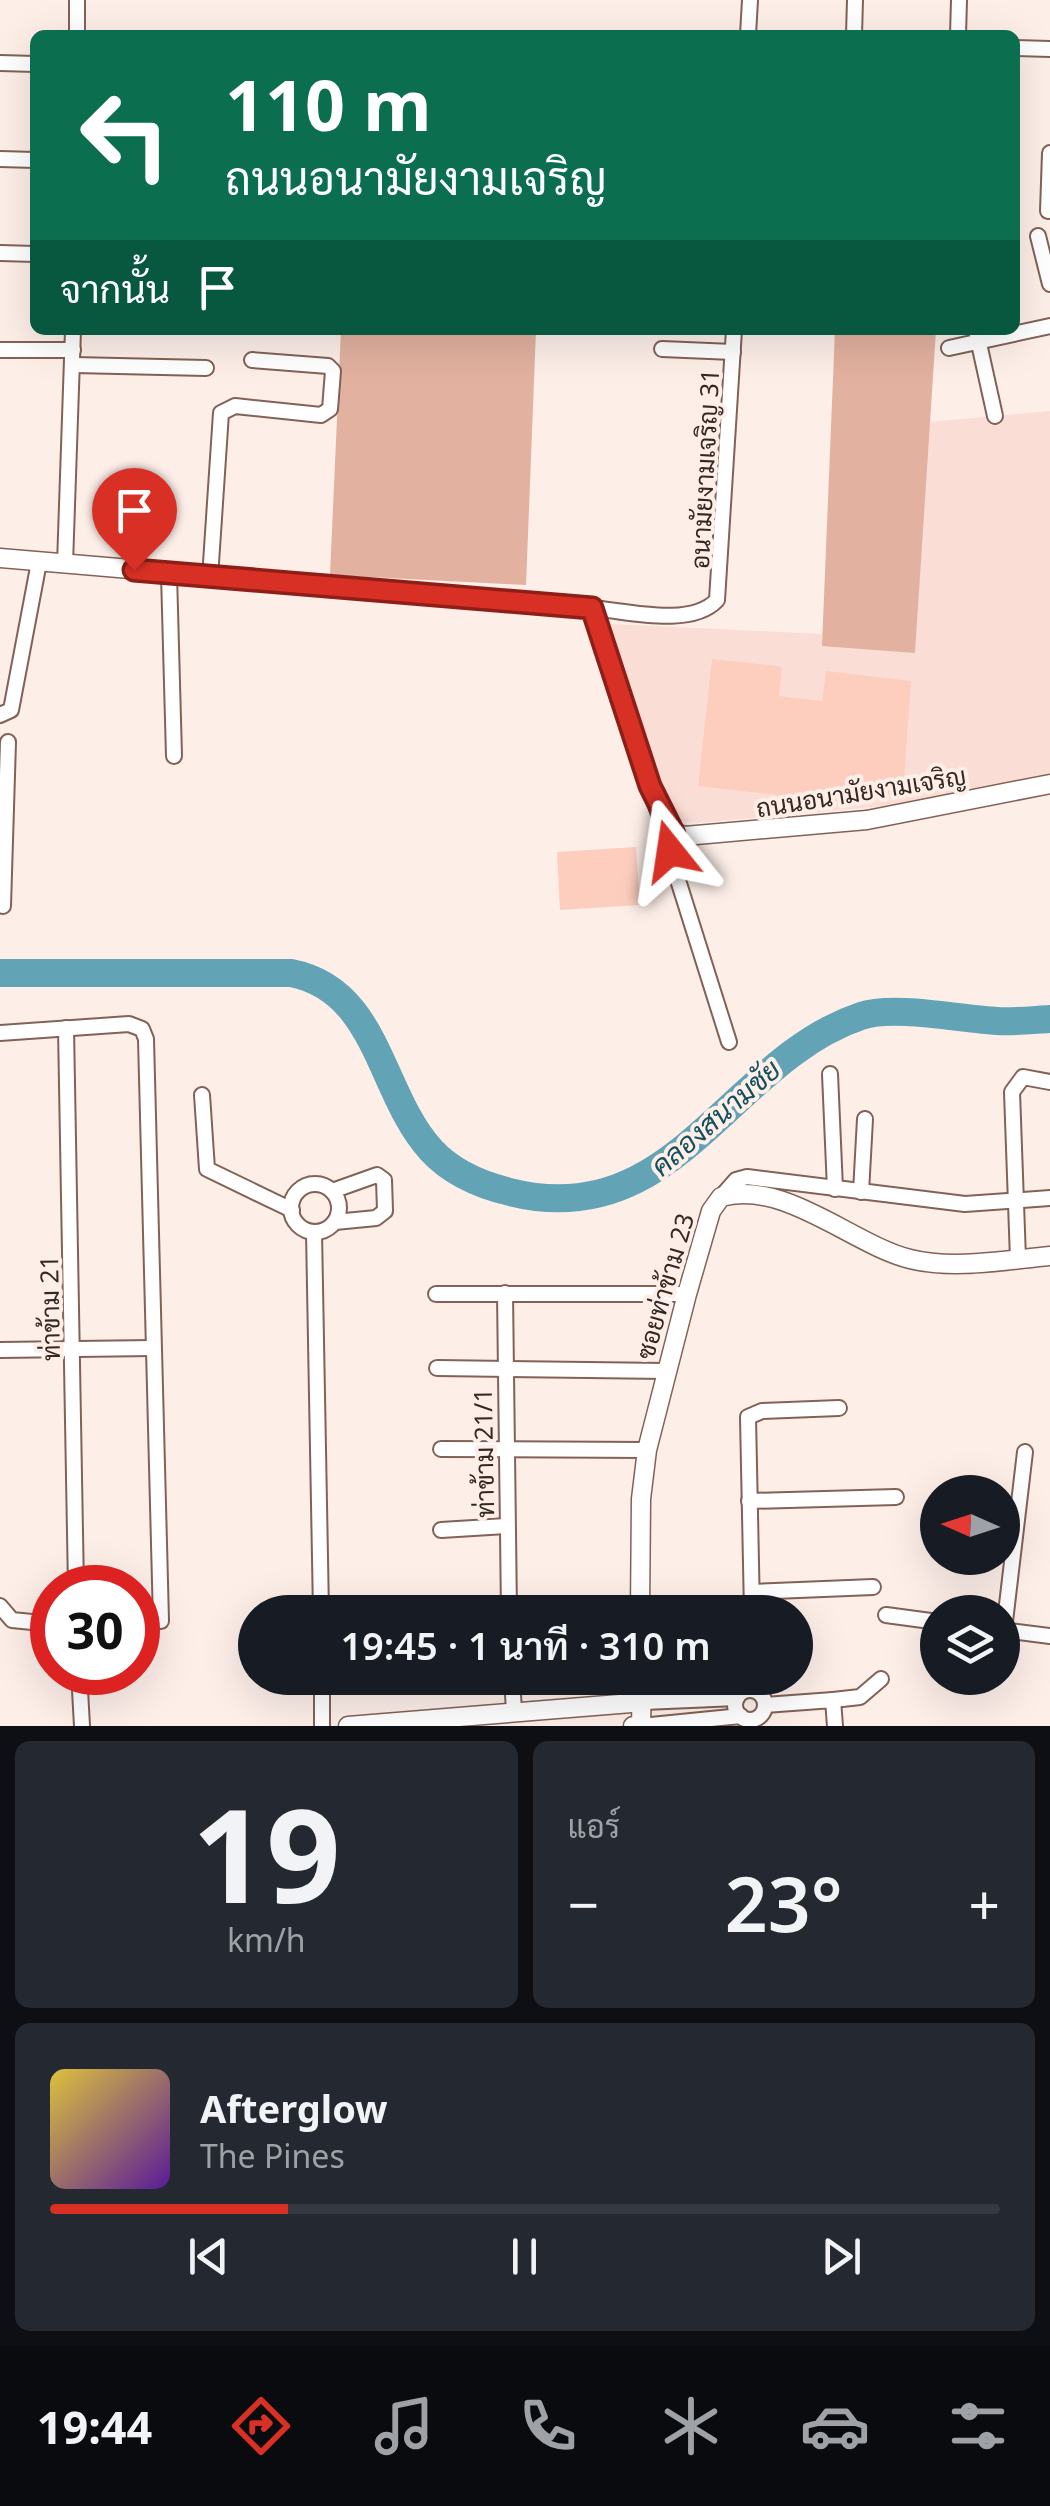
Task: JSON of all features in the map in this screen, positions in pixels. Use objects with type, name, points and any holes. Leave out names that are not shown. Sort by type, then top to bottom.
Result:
[{"type":"street","points":[[77,30],[78,0]]},
{"type":"street","points":[[748,30],[750,0]]},
{"type":"street","points":[[854,30],[856,0]]},
{"type":"street","points":[[958,30],[959,0]]},
{"type":"street","points":[[1020,48],[1050,50]]},
{"type":"street","points":[[0,63],[30,64]]},
{"type":"street","points":[[1048,211],[1050,153]]},
{"type":"street","points":[[0,159],[30,160]]},
{"type":"street","points":[[1038,236],[1050,284]]},
{"type":"street","points":[[0,253],[30,254]]},
{"type":"street","points":[[1020,330],[1050,326]]},
{"type":"street","points":[[64,564],[73,335]]},
{"type":"street","name":"อนามัยงามเจริญ 31","points":[[592,608],[686,615],[709,608],[717,600],[734,335]]},
{"type":"street","points":[[949,348],[978,335],[994,416]]},
{"type":"street","points":[[662,349],[733,352]]},
{"type":"street","points":[[0,350],[206,368]]},
{"type":"street","points":[[210,578],[222,412],[234,406],[321,415],[330,409],[333,372],[328,366],[252,360]]},
{"type":"street","points":[[0,558],[592,608],[650,786],[674,834],[672,861],[729,1042]]},
{"type":"street","points":[[0,714],[11,710],[39,562]]},
{"type":"street","points":[[169,574],[174,756]]},
{"type":"street","points":[[3,906],[8,742]]},
{"type":"street","name":"ถนนอนามัยงามเจริญ","points":[[674,834],[698,837],[820,826],[1050,784]]},
{"type":"street","points":[[0,1032],[130,1024],[142,1029],[146,1039],[161,1621]]},
{"type":"street","name":"ท่าข้าม 21","points":[[66,1028],[76,1565]]},
{"type":"street","points":[[830,1074],[836,1189]]},
{"type":"street","points":[[1018,1259],[1012,1092],[1024,1077],[1050,1082]]},
{"type":"street","points":[[202,1094],[207,1170],[292,1210]]},
{"type":"street","points":[[860,1192],[865,1119]]},
{"type":"street","points":[[377,1174],[384,1180],[386,1211],[376,1218],[334,1222],[314,1232],[296,1222],[292,1210],[296,1194],[310,1185],[332,1191],[377,1174]]},
{"type":"street","points":[[720,1197],[736,1180],[747,1177],[965,1204],[1050,1198]]},
{"type":"street","points":[[332,1191],[339,1209],[334,1222]]},
{"type":"street","name":"ซอยท่าข้าม 23","points":[[640,1595],[641,1499],[647,1450],[687,1294],[711,1211],[720,1197],[737,1194],[795,1208],[908,1259],[951,1262],[1050,1256]]},
{"type":"street","points":[[314,1232],[321,1595]]},
{"type":"street","name":"ท่าข้าม 21/1","points":[[505,1293],[508,1595]]},
{"type":"street","points":[[436,1294],[687,1294]]},
{"type":"street","points":[[0,1350],[153,1348]]},
{"type":"street","points":[[437,1368],[666,1371]]},
{"type":"street","points":[[838,1408],[762,1412],[748,1418],[752,1592],[872,1587]]},
{"type":"street","points":[[442,1449],[647,1450]]},
{"type":"street","points":[[1007,1595],[1025,1452]]},
{"type":"street","points":[[749,1502],[896,1496]]},
{"type":"street","points":[[441,1530],[506,1526]]},
{"type":"street","points":[[0,1606],[12,1620],[30,1622]]},
{"type":"street","points":[[886,1615],[920,1620]]},
{"type":"street","points":[[1020,1632],[1050,1636]]},
{"type":"street","points":[[643,1695],[637,1726],[750,1720],[765,1705],[860,1697],[881,1679]]},
{"type":"street","points":[[81,1695],[82,1726]]},
{"type":"street","points":[[322,1695],[322,1726]]},
{"type":"street","points":[[513,1695],[514,1711]]},
{"type":"street","points":[[348,1726],[741,1695]]},
{"type":"street","points":[[760,1695],[765,1705]]},
{"type":"street","points":[[737,1698],[750,1720]]},
{"type":"street","points":[[833,1700],[835,1726]]},
{"type":"shaded area","points":[[341,335],[536,335],[526,585],[330,575]]},
{"type":"shaded area","points":[[835,335],[936,335],[915,653],[822,646]]},
{"type":"shaded area","points":[[1050,411],[1050,773],[906,804],[699,823],[674,820],[661,796],[611,624],[823,634],[822,645],[915,653],[928,422]]},
{"type":"building","points":[[712,659],[778,666],[782,668],[779,696],[822,701],[826,671],[911,681],[903,796],[859,791],[858,804],[698,786]]},
{"type":"building","points":[[636,847],[640,905],[560,910],[557,852]]},
{"type":"waterway","name":"คลองสนามชัย","points":[[0,973],[291,973],[320,983],[343,1000],[360,1021],[414,1127],[439,1158],[468,1177],[499,1189],[567,1198],[616,1188],[659,1166],[774,1068],[815,1038],[861,1016],[891,1012],[997,1021],[1050,1019]]},
{"type":"route","points":[[134,570],[592,608],[650,786],[661,816],[674,834],[670,851]]}]
